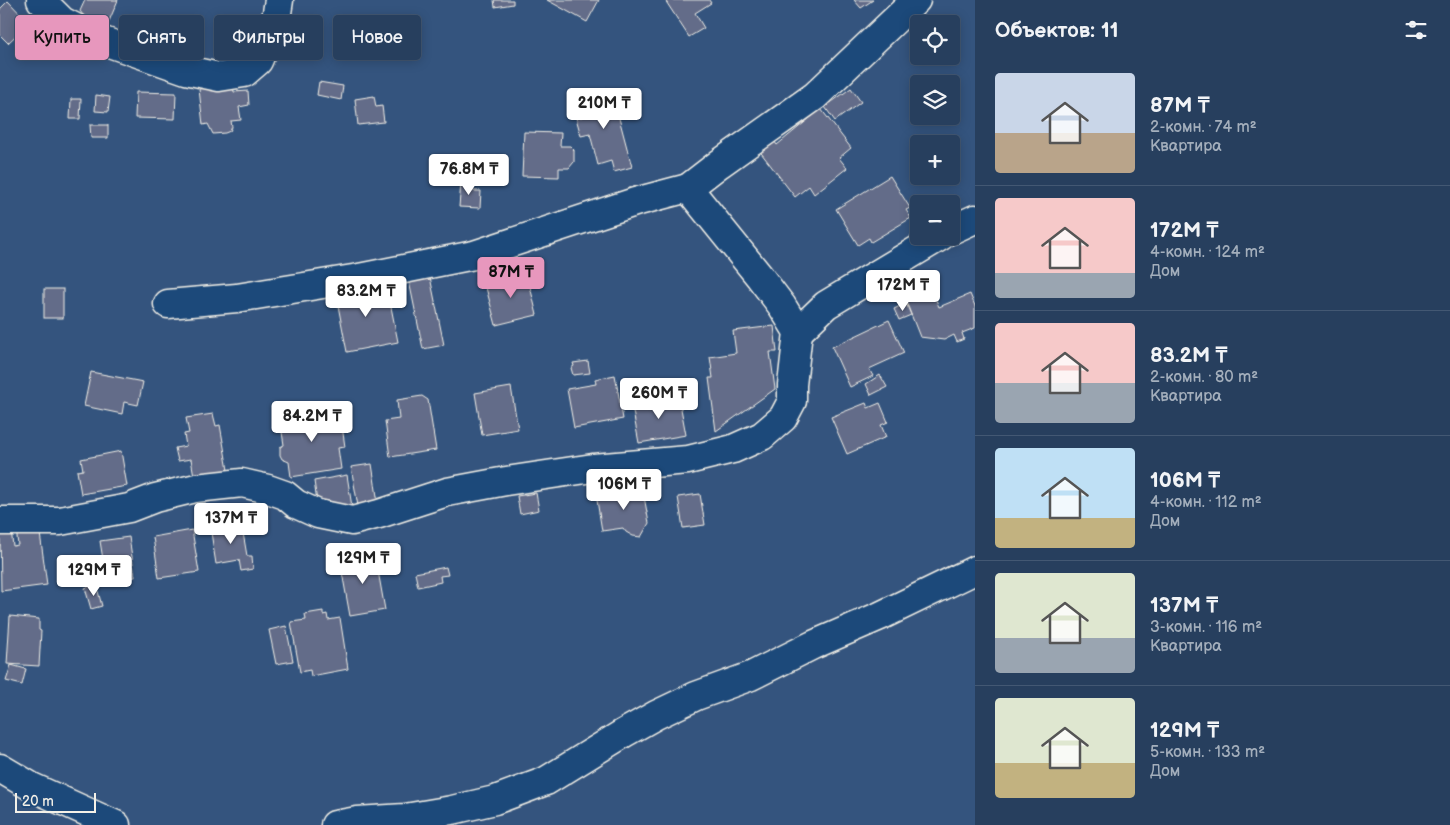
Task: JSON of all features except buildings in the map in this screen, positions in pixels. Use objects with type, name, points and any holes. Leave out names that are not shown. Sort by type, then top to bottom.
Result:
[{"type":"street","points":[[41,0],[62,21],[96,38],[186,70],[218,78],[244,73],[258,61],[276,20],[279,0]]},
{"type":"street","points":[[168,304],[237,298],[359,278],[474,255],[635,202],[688,188],[815,96],[916,0]]},
{"type":"street","points":[[0,521],[60,521],[130,508],[155,498],[196,488],[242,483],[285,494],[296,504],[318,514],[352,520],[379,514],[447,492],[506,481],[593,468],[688,460],[733,449],[762,436],[783,418],[792,401],[798,332],[782,306],[760,277],[688,188]]},
{"type":"street","points":[[960,226],[975,219]]},
{"type":"street","points":[[798,332],[826,305],[926,245]]},
{"type":"street","points":[[335,825],[357,821],[405,818],[452,810],[495,800],[546,781],[656,715],[696,696],[751,676],[975,570]]},
{"type":"street","points":[[0,768],[32,787],[116,825]]}]
